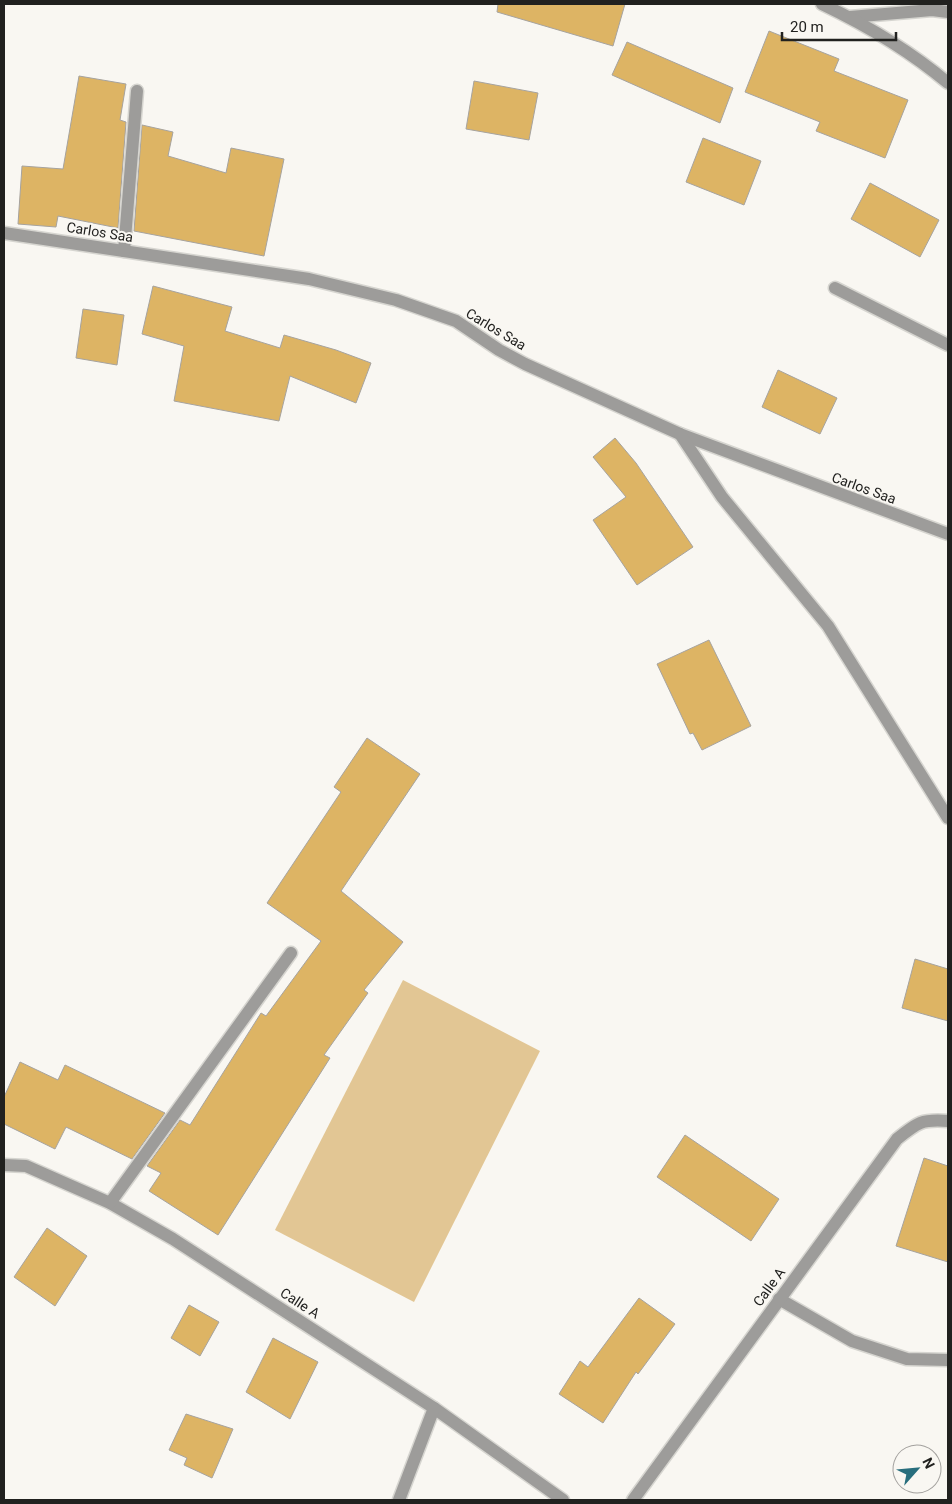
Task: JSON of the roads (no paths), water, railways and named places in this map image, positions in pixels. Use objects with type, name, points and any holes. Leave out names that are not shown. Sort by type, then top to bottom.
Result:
[{"type":"street","points":[[822,4],[850,17],[924,63],[948,83]]},
{"type":"street","points":[[850,4],[850,17]]},
{"type":"street","points":[[850,17],[932,10],[948,12]]},
{"type":"street","points":[[124,251],[137,91]]},
{"type":"street","name":"Carlos Saa","points":[[4,233],[309,279],[396,300],[456,321],[499,350],[525,364],[680,434],[948,534]]},
{"type":"street","points":[[835,288],[948,345]]},
{"type":"street","points":[[680,434],[722,497],[828,626],[948,818]]},
{"type":"street","points":[[110,1203],[291,953]]},
{"type":"street","name":"Calle A","points":[[633,1500],[897,1138],[912,1127],[927,1120],[948,1121]]},
{"type":"street","name":"Calle A","points":[[4,1165],[26,1166],[110,1203],[173,1239],[434,1408],[563,1500]]},
{"type":"street","points":[[779,1299],[852,1341],[907,1360],[948,1360]]},
{"type":"street","points":[[399,1500],[434,1408]]}]
